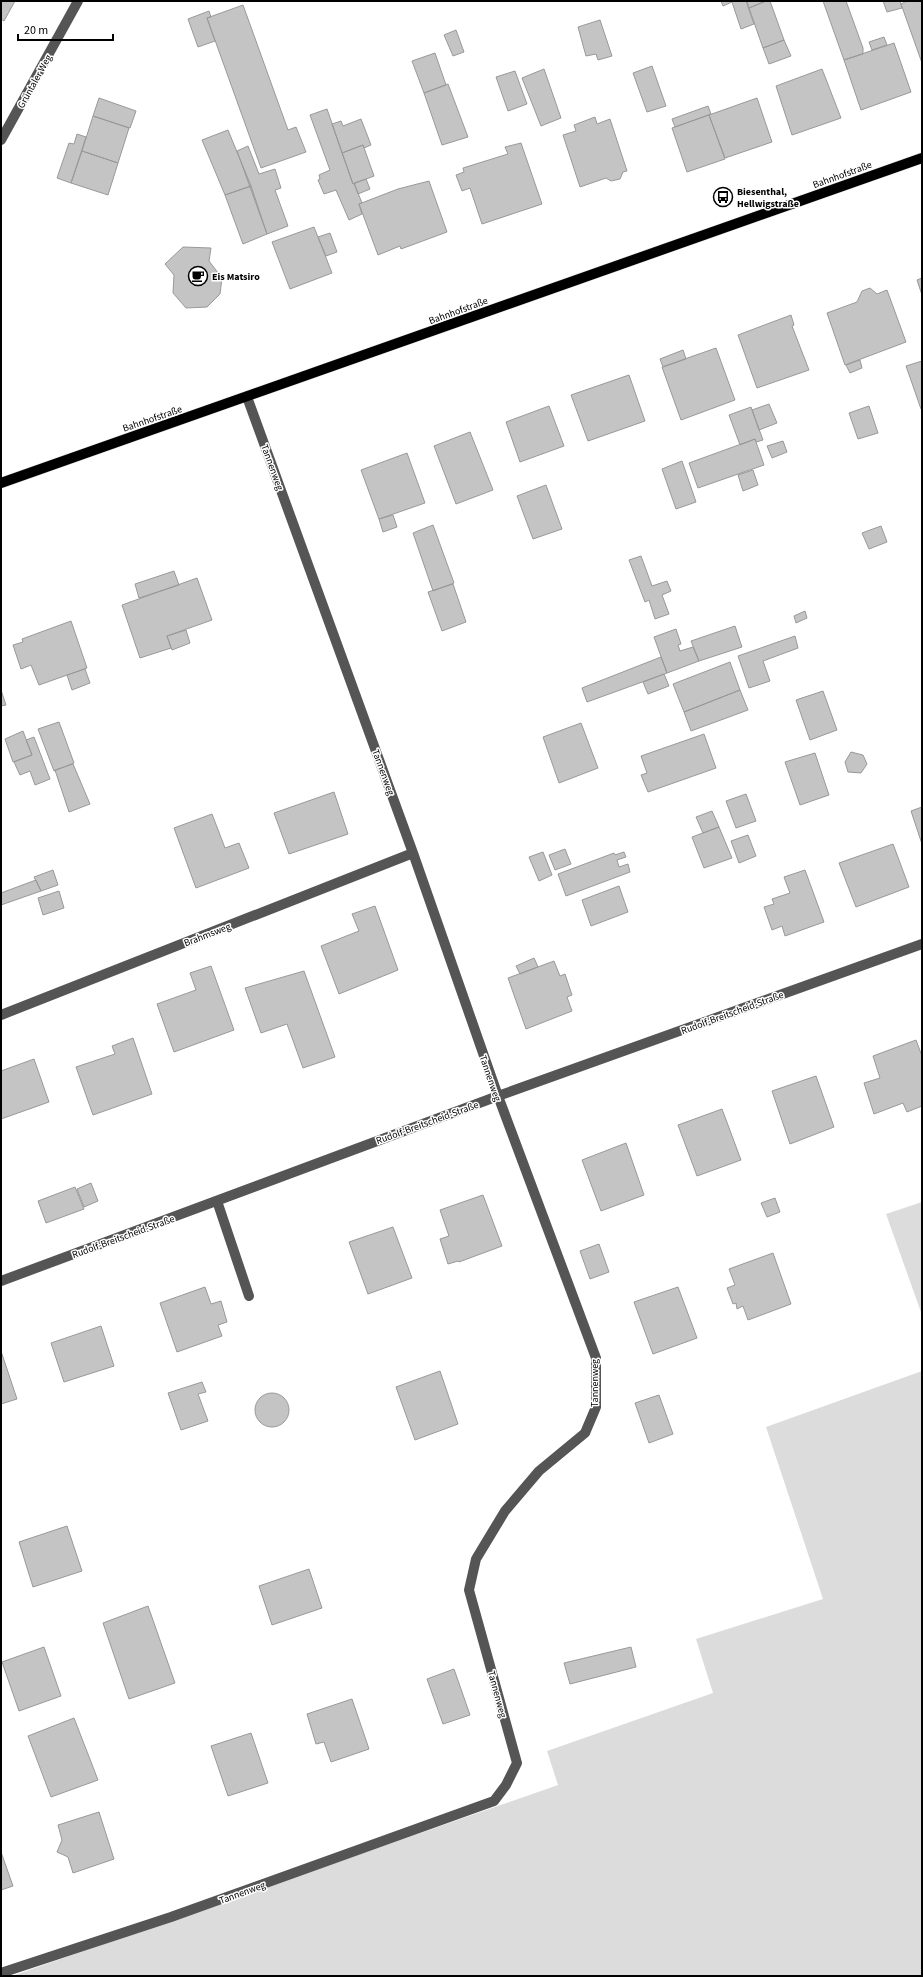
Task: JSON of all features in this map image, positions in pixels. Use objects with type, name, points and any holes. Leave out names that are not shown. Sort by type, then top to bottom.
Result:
[{"type":"main road","name":"Bahnhofstraße","points":[[1,483],[247,398],[922,158]]},
{"type":"street","name":"Grüntaler Weg","points":[[1,140],[78,1]]},
{"type":"street","name":"Tannenweg","points":[[1,1973],[171,1917],[494,1801],[506,1785],[517,1764],[469,1590],[476,1559],[505,1511],[539,1472],[585,1433],[596,1407],[596,1358],[498,1096],[413,853],[247,398]]},
{"type":"street","name":"Brahmsweg","points":[[1,1015],[413,853]]},
{"type":"street","name":"Rudolf-Breitscheid-Straße","points":[[1,1281],[498,1096],[922,944]]},
{"type":"street","points":[[217,1201],[249,1296]]},
{"type":"shaded area","points":[[922,1202],[922,1315],[886,1214]]},
{"type":"shaded area","points":[[922,1371],[922,1976],[12,1976],[558,1785],[547,1751],[713,1693],[696,1639],[823,1599],[766,1427]]},
{"type":"building","points":[[1,1],[15,1],[4,21],[1,19]]},
{"type":"building","points":[[721,1],[746,1],[754,24],[741,29],[732,2],[723,6]]},
{"type":"building","points":[[747,1],[766,1],[749,8]]},
{"type":"building","points":[[766,1],[770,1],[784,40],[763,48],[749,8]]},
{"type":"building","points":[[823,1],[846,1],[863,48],[863,54],[844,60]]},
{"type":"building","points":[[883,1],[900,1],[902,8],[887,12]]},
{"type":"building","points":[[907,1],[922,1],[922,63],[901,4]]},
{"type":"building","points":[[243,5],[288,130],[296,127],[306,152],[261,168],[207,18]]},
{"type":"building","points":[[209,11],[211,17],[207,18],[215,41],[198,47],[188,19]]},
{"type":"building","points":[[600,20],[612,56],[598,60],[596,54],[586,56],[578,27]]},
{"type":"building","points":[[456,30],[464,52],[453,56],[444,35]]},
{"type":"building","points":[[884,37],[887,45],[872,50],[869,42]]},
{"type":"building","points":[[784,40],[791,56],[769,64],[763,48]]},
{"type":"building","points":[[894,43],[911,92],[861,110],[844,60]]},
{"type":"building","points":[[435,53],[446,85],[424,93],[412,61]]},
{"type":"building","points":[[652,66],[666,106],[647,112],[633,73]]},
{"type":"building","points":[[544,69],[561,118],[541,126],[522,78]]},
{"type":"building","points":[[822,69],[841,118],[792,135],[776,86]]},
{"type":"building","points":[[515,71],[527,104],[508,111],[496,77]]},
{"type":"building","points":[[448,84],[468,137],[442,145],[424,93]]},
{"type":"building","points":[[99,98],[136,111],[130,128],[93,116]]},
{"type":"building","points":[[757,98],[772,142],[725,158],[709,115]]},
{"type":"building","points":[[708,106],[711,114],[675,127],[672,119]]},
{"type":"building","points":[[327,109],[353,184],[354,183],[362,203],[359,204],[362,214],[349,220],[336,190],[324,194],[318,180],[320,179],[319,175],[330,170],[310,115]]},
{"type":"building","points":[[709,115],[725,159],[687,172],[672,128]]},
{"type":"building","points":[[93,116],[129,128],[118,163],[82,151]]},
{"type":"building","points":[[595,117],[597,124],[610,119],[627,171],[623,172],[620,179],[611,181],[606,178],[580,187],[563,135],[576,131],[574,125]]},
{"type":"building","points":[[361,119],[371,145],[364,148],[363,145],[342,153],[332,124],[341,121],[343,126]]},
{"type":"building","points":[[228,130],[251,186],[225,195],[202,140]]},
{"type":"building","points":[[77,134],[86,137],[71,183],[57,178],[69,143],[74,144]]},
{"type":"building","points":[[521,143],[542,204],[482,224],[470,188],[462,191],[456,175],[464,172],[463,168],[508,154],[505,147]]},
{"type":"building","points":[[363,145],[374,176],[353,184],[342,153]]},
{"type":"building","points":[[248,146],[259,174],[275,169],[281,188],[275,190],[288,226],[267,234],[237,151]]},
{"type":"building","points":[[82,151],[118,163],[108,195],[71,183]]},
{"type":"building","points":[[366,179],[370,189],[358,194],[354,183]]},
{"type":"building","points":[[429,181],[447,232],[401,249],[400,246],[378,255],[359,204],[398,189]]},
{"type":"building","points":[[251,186],[267,234],[243,244],[225,195]]},
{"type":"building","points":[[314,227],[332,273],[290,289],[272,242]]},
{"type":"building","points":[[330,233],[337,252],[326,256],[318,237]]},
{"type":"building","name":"Eis Matsiro","points":[[183,247],[211,248],[209,261],[222,278],[220,294],[207,307],[186,308],[173,293],[174,275],[165,264]]},
{"type":"building","points":[[922,278],[922,295],[917,280]]},
{"type":"building","points":[[870,288],[877,294],[887,290],[906,342],[845,365],[827,313],[857,302],[862,291]]},
{"type":"building","points":[[791,315],[794,325],[792,326],[809,370],[757,388],[738,335]]},
{"type":"building","points":[[716,348],[735,400],[681,420],[662,367]]},
{"type":"building","points":[[683,350],[686,359],[663,367],[660,359]]},
{"type":"building","points":[[860,360],[862,368],[850,373],[846,365]]},
{"type":"building","points":[[922,361],[922,409],[921,409],[906,366]]},
{"type":"building","points":[[629,375],[645,421],[588,441],[571,395]]},
{"type":"building","points":[[769,404],[777,423],[759,430],[752,410]]},
{"type":"building","points":[[549,406],[564,446],[520,462],[506,422]]},
{"type":"building","points":[[869,406],[878,433],[858,439],[849,413]]},
{"type":"building","points":[[751,407],[763,440],[756,442],[755,439],[740,445],[729,415]]},
{"type":"building","points":[[470,432],[493,490],[456,504],[434,446]]},
{"type":"building","points":[[755,439],[764,465],[698,488],[689,463]]},
{"type":"building","points":[[783,441],[787,452],[772,458],[767,446]]},
{"type":"building","points":[[407,453],[425,503],[379,519],[361,470]]},
{"type":"building","points":[[682,461],[696,502],[676,509],[662,469]]},
{"type":"building","points":[[753,470],[758,485],[743,491],[738,475]]},
{"type":"building","points":[[546,485],[562,529],[533,539],[517,496]]},
{"type":"building","points":[[393,515],[397,527],[383,532],[379,519]]},
{"type":"building","points":[[433,525],[454,583],[433,591],[413,533]]},
{"type":"building","points":[[881,526],[887,542],[869,549],[862,533]]},
{"type":"building","points":[[641,556],[652,586],[667,581],[671,591],[662,595],[669,614],[655,619],[649,600],[645,602],[629,560]]},
{"type":"building","points":[[174,571],[179,585],[139,598],[135,584]]},
{"type":"building","points":[[197,578],[212,620],[167,636],[171,648],[140,658],[122,605]]},
{"type":"building","points":[[453,584],[466,622],[442,631],[428,592]]},
{"type":"building","points":[[805,611],[807,618],[796,623],[794,616]]},
{"type":"building","points":[[71,621],[87,668],[39,685],[31,665],[21,669],[13,645],[23,642],[22,639]]},
{"type":"building","points":[[735,626],[742,647],[699,661],[691,641]]},
{"type":"building","points":[[676,629],[681,644],[678,645],[680,651],[693,647],[699,661],[667,673],[654,637]]},
{"type":"building","points":[[186,630],[190,643],[172,650],[167,636]]},
{"type":"building","points":[[795,636],[798,648],[763,661],[770,681],[749,688],[738,656]]},
{"type":"building","points":[[661,657],[667,673],[587,702],[582,688]]},
{"type":"building","points":[[730,662],[740,690],[684,712],[673,684]]},
{"type":"building","points":[[85,669],[90,683],[72,690],[67,675]]},
{"type":"building","points":[[664,674],[669,686],[648,694],[643,682]]},
{"type":"building","points":[[1,690],[6,705],[1,706]]},
{"type":"building","points":[[740,690],[748,710],[691,731],[684,712]]},
{"type":"building","points":[[823,691],[837,730],[810,740],[796,700]]},
{"type":"building","points":[[59,722],[74,763],[54,771],[38,729]]},
{"type":"building","points":[[581,723],[598,768],[559,783],[543,737]]},
{"type":"building","points":[[23,731],[32,755],[13,762],[5,739]]},
{"type":"building","points":[[704,734],[716,768],[648,792],[641,775],[647,773],[641,756]]},
{"type":"building","points":[[34,737],[50,779],[35,785],[30,771],[20,775],[14,762],[32,755],[26,740]]},
{"type":"building","points":[[851,752],[863,755],[867,764],[861,773],[848,772],[845,762]]},
{"type":"building","points":[[815,753],[829,795],[800,805],[785,762]]},
{"type":"building","points":[[73,764],[90,804],[69,812],[55,770]]},
{"type":"building","points":[[334,792],[348,834],[289,854],[274,813]]},
{"type":"building","points":[[746,794],[756,821],[736,828],[726,801]]},
{"type":"building","points":[[922,807],[922,844],[911,811]]},
{"type":"building","points":[[712,811],[719,827],[703,833],[696,817]]},
{"type":"building","points":[[212,814],[225,848],[239,843],[249,868],[196,888],[174,828]]},
{"type":"building","points":[[719,827],[732,858],[704,868],[692,837]]},
{"type":"building","points":[[748,835],[756,856],[739,863],[731,841]]},
{"type":"building","points":[[893,844],[909,887],[856,907],[839,863]]},
{"type":"building","points":[[565,849],[571,864],[555,870],[549,855]]},
{"type":"building","points":[[543,852],[552,875],[539,881],[529,857]]},
{"type":"building","points":[[624,852],[626,857],[617,860],[619,867],[628,864],[630,872],[566,896],[558,874],[614,853],[615,855]]},
{"type":"building","points":[[53,870],[58,885],[41,891],[34,877]]},
{"type":"building","points":[[805,870],[824,922],[785,936],[782,926],[772,930],[764,907],[774,904],[772,899],[790,893],[784,877]]},
{"type":"building","points":[[36,880],[41,891],[1,905],[1,893]]},
{"type":"building","points":[[619,886],[628,912],[591,926],[582,900]]},
{"type":"building","points":[[59,891],[64,908],[43,915],[38,898]]},
{"type":"building","points":[[375,906],[398,970],[339,994],[321,946],[359,931],[352,914]]},
{"type":"building","points":[[534,958],[538,967],[520,974],[516,966]]},
{"type":"building","points":[[554,961],[560,976],[565,974],[572,995],[567,997],[572,1011],[526,1029],[508,978]]},
{"type":"building","points":[[211,966],[234,1030],[174,1052],[157,1004],[196,990],[190,973]]},
{"type":"building","points":[[304,971],[335,1057],[303,1068],[287,1024],[261,1033],[245,988]]},
{"type":"building","points":[[133,1038],[152,1094],[93,1115],[76,1067],[115,1054],[112,1046]]},
{"type":"building","points":[[916,1040],[922,1056],[922,1106],[907,1112],[903,1103],[874,1114],[864,1083],[880,1078],[873,1056]]},
{"type":"building","points":[[34,1059],[49,1102],[1,1119],[1,1071]]},
{"type":"building","points":[[816,1076],[834,1127],[790,1144],[772,1091]]},
{"type":"building","points":[[722,1109],[741,1160],[697,1176],[678,1125]]},
{"type":"building","points":[[626,1143],[644,1195],[601,1211],[582,1160]]},
{"type":"building","points":[[91,1183],[98,1201],[84,1207],[77,1189]]},
{"type":"building","points":[[75,1187],[84,1209],[46,1223],[38,1201]]},
{"type":"building","points":[[483,1195],[502,1246],[459,1262],[448,1264],[440,1239],[449,1236],[440,1210]]},
{"type":"building","points":[[775,1198],[780,1212],[767,1217],[761,1203]]},
{"type":"building","points":[[393,1227],[412,1278],[368,1294],[349,1242]]},
{"type":"building","points":[[599,1244],[609,1272],[590,1279],[580,1251]]},
{"type":"building","points":[[773,1253],[791,1304],[748,1320],[743,1306],[737,1309],[736,1303],[733,1304],[727,1288],[735,1285],[729,1269]]},
{"type":"building","points":[[205,1287],[211,1304],[221,1301],[227,1322],[218,1325],[222,1336],[177,1352],[160,1303]]},
{"type":"building","points":[[678,1287],[697,1338],[653,1354],[634,1302]]},
{"type":"building","points":[[101,1326],[114,1366],[64,1382],[51,1343]]},
{"type":"building","points":[[1,1351],[17,1399],[1,1404]]},
{"type":"building","points":[[440,1371],[458,1424],[415,1440],[396,1387]]},
{"type":"building","points":[[202,1382],[206,1392],[198,1394],[208,1421],[181,1430],[168,1393]]},
{"type":"building","points":[[272,1393],[284,1398],[289,1410],[284,1422],[272,1427],[260,1422],[255,1410],[260,1398]]},
{"type":"building","points":[[659,1395],[673,1434],[649,1443],[635,1403]]},
{"type":"building","points":[[67,1526],[82,1571],[33,1587],[19,1542]]},
{"type":"building","points":[[309,1569],[322,1608],[272,1625],[259,1586]]},
{"type":"building","points":[[148,1606],[175,1683],[129,1699],[103,1623]]},
{"type":"building","points":[[44,1647],[61,1696],[19,1711],[2,1662]]},
{"type":"building","points":[[631,1647],[636,1667],[570,1684],[564,1663]]},
{"type":"building","points":[[454,1669],[470,1715],[443,1724],[427,1679]]},
{"type":"building","points":[[352,1699],[369,1749],[331,1762],[324,1742],[316,1744],[307,1714]]},
{"type":"building","points":[[74,1718],[98,1780],[51,1797],[28,1736]]},
{"type":"building","points":[[251,1733],[268,1783],[228,1796],[211,1746]]},
{"type":"building","points":[[99,1812],[114,1859],[73,1873],[68,1857],[57,1852],[62,1840],[58,1825]]},
{"type":"building","points":[[1,1852],[13,1886],[1,1890]]},
{"type":"place","name":"Biesenthal, Hellwigstraße","points":[[723,197]]},
{"type":"place","name":"Eis Matsiro","points":[[198,276]]}]
